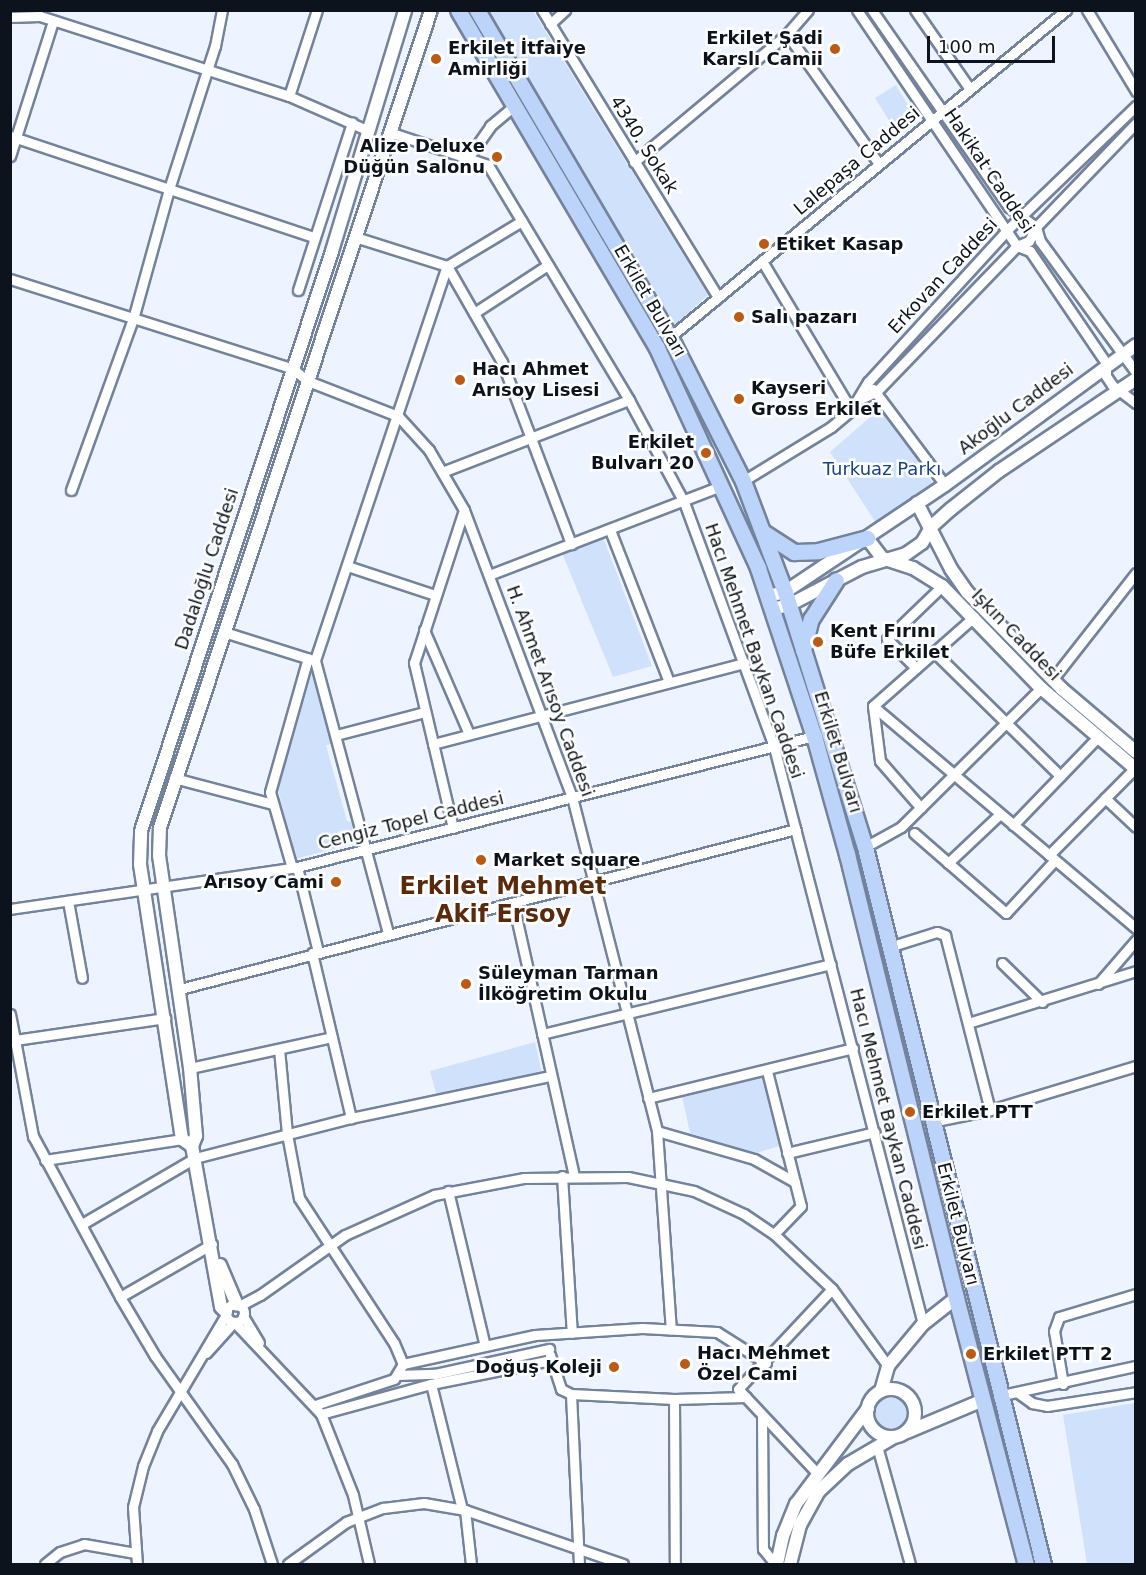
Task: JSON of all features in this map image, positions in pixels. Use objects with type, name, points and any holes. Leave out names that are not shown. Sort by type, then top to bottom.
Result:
[{"type":"main road","name":"Erkilet Bulvarı","points":[[458,10],[657,348],[722,486],[770,602],[814,736],[850,865],[956,1298],[1042,1564]]},
{"type":"main road","name":"Erkilet Bulvarı","points":[[477,10],[670,337],[743,481],[787,598],[865,847],[974,1293],[990,1398],[1026,1564]]},
{"type":"main road","points":[[763,532],[794,552],[818,551],[867,538]]},
{"type":"main road","points":[[803,650],[811,619],[836,580]]},
{"type":"main road","points":[[956,1298],[974,1293]]},
{"type":"street","points":[[71,490],[133,319],[169,189],[208,70],[222,10]]},
{"type":"street","points":[[289,96],[317,10]]},
{"type":"street","name":"Dadaloğlu Caddesi","points":[[226,1314],[221,1307],[213,1248],[190,1148],[165,1018],[140,854],[144,819],[293,369],[405,10]]},
{"type":"street","name":"Dadaloğlu Caddesi","points":[[190,1148],[196,1136],[190,1068],[180,989],[163,889],[160,828],[174,778],[431,10]]},
{"type":"street","name":"4340. Sokak","points":[[542,10],[718,297]]},
{"type":"street","points":[[550,24],[565,10]]},
{"type":"street","points":[[634,162],[787,34],[808,10]]},
{"type":"street","name":"Hakikat Caddesi","points":[[857,10],[934,119],[1017,246],[1030,251],[1106,363],[1106,376],[1136,403]]},
{"type":"street","name":"Hakikat Caddesi","points":[[872,10],[1009,207],[1036,227],[1040,241],[1120,354],[1136,372]]},
{"type":"street","points":[[915,10],[970,89]]},
{"type":"street","name":"Lalepaşa Caddesi","points":[[670,337],[1066,10]]},
{"type":"street","points":[[1087,10],[1136,91]]},
{"type":"street","points":[[10,17],[30,13],[289,96],[369,131]]},
{"type":"street","points":[[10,156],[13,137],[54,21]]},
{"type":"street","points":[[787,34],[879,164]]},
{"type":"street","points":[[468,158],[490,126],[514,106]]},
{"type":"street","name":"Erkovan Caddesi","points":[[743,481],[831,427],[851,410],[860,399],[868,382],[1008,230],[1136,106]]},
{"type":"street","points":[[298,290],[352,123]]},
{"type":"street","name":"Erkovan Caddesi","points":[[860,399],[876,392],[1017,246],[1029,241],[1036,227],[1136,123]]},
{"type":"street","name":"Hacı Mehmet Baykan Caddesi","points":[[389,132],[488,165],[629,400],[684,502],[774,747],[923,1324]]},
{"type":"street","points":[[13,137],[314,237]]},
{"type":"street","points":[[351,1118],[294,867],[270,792],[312,659],[347,566],[447,267],[522,221]]},
{"type":"street","points":[[355,237],[447,267],[502,362],[571,544]]},
{"type":"street","points":[[762,261],[851,410]]},
{"type":"street","points":[[474,313],[548,265]]},
{"type":"street","points":[[10,279],[293,369]]},
{"type":"street","name":"Akoğlu Caddesi","points":[[787,598],[867,538],[945,485],[1106,363],[1136,345]]},
{"type":"street","name":"H. Ahmet Arısoy Caddesi","points":[[293,369],[308,381],[398,416],[429,450],[464,510],[544,714],[572,797],[657,1131],[663,1182],[671,1329]]},
{"type":"street","name":"Akoğlu Caddesi","points":[[770,602],[836,580],[862,567],[887,561],[922,543],[932,526],[999,471],[1136,379]]},
{"type":"street","points":[[868,382],[945,485]]},
{"type":"street","points":[[442,471],[629,400]]},
{"type":"street","points":[[489,575],[722,486]]},
{"type":"street","name":"Işkın Caddesi","points":[[917,503],[932,526],[960,584],[1052,680],[1136,752]]},
{"type":"street","points":[[453,828],[414,663],[464,510]]},
{"type":"street","points":[[610,530],[669,682]]},
{"type":"street","points":[[867,538],[887,561]]},
{"type":"street","name":"Işkın Caddesi","points":[[887,561],[913,568],[942,586],[974,616],[1041,688],[1135,768]]},
{"type":"street","points":[[347,566],[435,595]]},
{"type":"street","points":[[1052,680],[1136,573]]},
{"type":"street","points":[[916,668],[888,639],[942,586]]},
{"type":"street","points":[[873,706],[974,616]]},
{"type":"street","points":[[424,630],[469,734]]},
{"type":"street","points":[[224,632],[312,659]]},
{"type":"street","points":[[934,652],[1060,776]]},
{"type":"street","points":[[312,659],[368,850],[388,933]]},
{"type":"street","points":[[433,744],[745,663]]},
{"type":"street","points":[[865,847],[901,827],[956,776],[1041,688]]},
{"type":"street","points":[[873,706],[1136,928]]},
{"type":"street","points":[[873,706],[880,761],[921,808]]},
{"type":"street","points":[[336,735],[425,712]]},
{"type":"street","name":"Cengiz Topel Caddesi","points":[[10,909],[163,889],[294,867],[814,736]]},
{"type":"street","points":[[1014,825],[1098,737]]},
{"type":"street","points":[[914,833],[1006,913],[1104,798],[1135,768]]},
{"type":"street","points":[[174,778],[273,804]]},
{"type":"street","points":[[1104,798],[1136,827]]},
{"type":"street","points":[[948,863],[1000,814]]},
{"type":"street","points":[[180,989],[388,933],[593,884],[796,829]]},
{"type":"street","points":[[68,901],[82,978]]},
{"type":"street","points":[[513,903],[574,1176]]},
{"type":"street","points":[[889,947],[937,932],[945,935],[990,1110]]},
{"type":"street","points":[[1098,984],[1136,940]]},
{"type":"street","points":[[1002,963],[1042,1002]]},
{"type":"street","points":[[543,1034],[831,964]]},
{"type":"street","points":[[968,1023],[1042,1002],[1136,971]]},
{"type":"street","points":[[10,1014],[27,1116],[45,1160],[120,1297],[179,1392],[237,1473],[260,1526],[272,1564]]},
{"type":"street","points":[[13,1040],[165,1018]]},
{"type":"street","points":[[190,1068],[333,1037]]},
{"type":"street","points":[[648,1098],[767,1071],[853,1048]]},
{"type":"street","points":[[279,1049],[287,1134],[299,1198],[394,1343],[403,1364]]},
{"type":"street","points":[[931,1122],[990,1110],[1136,1066]]},
{"type":"street","points":[[767,1071],[801,1206],[774,1234]]},
{"type":"street","points":[[45,1160],[190,1148],[287,1134],[351,1118],[550,1076]]},
{"type":"street","points":[[657,1131],[754,1159],[795,1182]]},
{"type":"street","points":[[787,1153],[875,1132]]},
{"type":"street","points":[[82,1224],[190,1148]]},
{"type":"street","points":[[562,1176],[572,1333]]},
{"type":"street","points":[[204,1354],[234,1323],[241,1310],[260,1295],[331,1244],[381,1216],[448,1191],[497,1181],[574,1176],[663,1182],[731,1207],[774,1234],[832,1289],[888,1366]]},
{"type":"street","points":[[448,1191],[485,1346]]},
{"type":"street","points":[[120,1297],[213,1248]]},
{"type":"street","name":"Dadaloğlu Caddesi","points":[[213,1248],[241,1310]]},
{"type":"street","points":[[817,1473],[738,1389],[766,1363],[832,1289]]},
{"type":"street","points":[[1063,1384],[1054,1331],[1059,1317],[1136,1294]]},
{"type":"street","points":[[776,1564],[787,1524],[817,1473],[881,1391],[888,1366],[923,1324],[956,1298]]},
{"type":"street","points":[[137,1564],[133,1507],[138,1480],[150,1446],[179,1392],[204,1354],[228,1307],[241,1310],[260,1345]]},
{"type":"street","points":[[226,1314],[260,1345],[321,1414],[359,1516],[369,1564]]},
{"type":"street","points":[[397,1375],[403,1364],[546,1335],[671,1329],[717,1332],[766,1363]]},
{"type":"street","points":[[546,1335],[561,1389],[571,1394],[674,1399],[746,1398]]},
{"type":"street","points":[[315,1405],[370,1389],[397,1375],[435,1374],[549,1348]]},
{"type":"street","points":[[321,1414],[431,1384],[551,1359]]},
{"type":"street","points":[[790,1564],[796,1537],[814,1498],[836,1474],[877,1446],[990,1398],[1063,1384],[1136,1366]]},
{"type":"street","points":[[431,1384],[464,1510],[471,1564]]},
{"type":"street","points":[[881,1391],[897,1389],[912,1401],[916,1416],[900,1435]]},
{"type":"street","points":[[1017,1392],[1032,1403],[1047,1406],[1136,1392]]},
{"type":"street","points":[[571,1394],[579,1564]]},
{"type":"street","points":[[674,1399],[675,1564]]},
{"type":"street","points":[[868,1408],[873,1429],[900,1435]]},
{"type":"street","points":[[762,1415],[763,1549],[776,1564]]},
{"type":"street","points":[[877,1446],[910,1564]]},
{"type":"street","points":[[288,1564],[323,1535],[359,1516],[411,1504],[464,1510],[578,1551],[623,1564]]},
{"type":"street","points":[[45,1564],[60,1552],[84,1544],[135,1553]]},
{"type":"green space","points":[[485,11],[533,11],[708,295],[675,325]]},
{"type":"green space","points":[[896,85],[915,117],[895,130],[875,98]]},
{"type":"green space","name":"Turkuaz Parkı","points":[[883,406],[934,485],[878,526],[830,452]]},
{"type":"green space","points":[[603,537],[652,666],[613,677],[562,553]]},
{"type":"green space","points":[[312,673],[333,744],[326,745],[347,821],[354,823],[359,842],[295,859],[278,789]]},
{"type":"green space","points":[[535,1042],[543,1078],[439,1104],[430,1071]]},
{"type":"green space","points":[[765,1077],[780,1146],[753,1154],[690,1133],[682,1096]]},
{"type":"green space","points":[[891,1396],[903,1401],[908,1413],[903,1425],[891,1430],[879,1425],[874,1413],[879,1401]]},
{"type":"green space","points":[[1135,1403],[1135,1564],[1087,1564],[1063,1415]]},
{"type":"place","name":"Erkilet Şadi Karslı Camii","points":[[835,49]]},
{"type":"place","name":"Erkilet İtfaiye Amirliği","points":[[436,59]]},
{"type":"place","name":"Alize Deluxe Düğün Salonu","points":[[497,157]]},
{"type":"place","name":"Etiket Kasap","points":[[764,244]]},
{"type":"place","name":"Salı pazarı","points":[[739,317]]},
{"type":"place","name":"Hacı Ahmet Arısoy Lisesi","points":[[460,380]]},
{"type":"place","name":"Kayseri Gross Erkilet","points":[[739,399]]},
{"type":"place","name":"Erkilet Bulvarı 20","points":[[706,453]]},
{"type":"place","name":"Kent Fırını Büfe Erkilet","points":[[818,642]]},
{"type":"place","name":"Market square","points":[[481,860]]},
{"type":"place","name":"Arısoy Cami","points":[[336,882]]},
{"type":"place","name":"Süleyman Tarman İlköğretim Okulu","points":[[466,984]]},
{"type":"place","name":"Erkilet PTT","points":[[910,1112]]},
{"type":"place","name":"Erkilet PTT 2","points":[[971,1354]]},
{"type":"place","name":"Hacı Mehmet Özel Cami","points":[[685,1364]]},
{"type":"place","name":"Doğuş Koleji","points":[[614,1367]]},
{"type":"district","name":"Erkilet Mehmet Akif Ersoy","points":[[503,901]]}]
